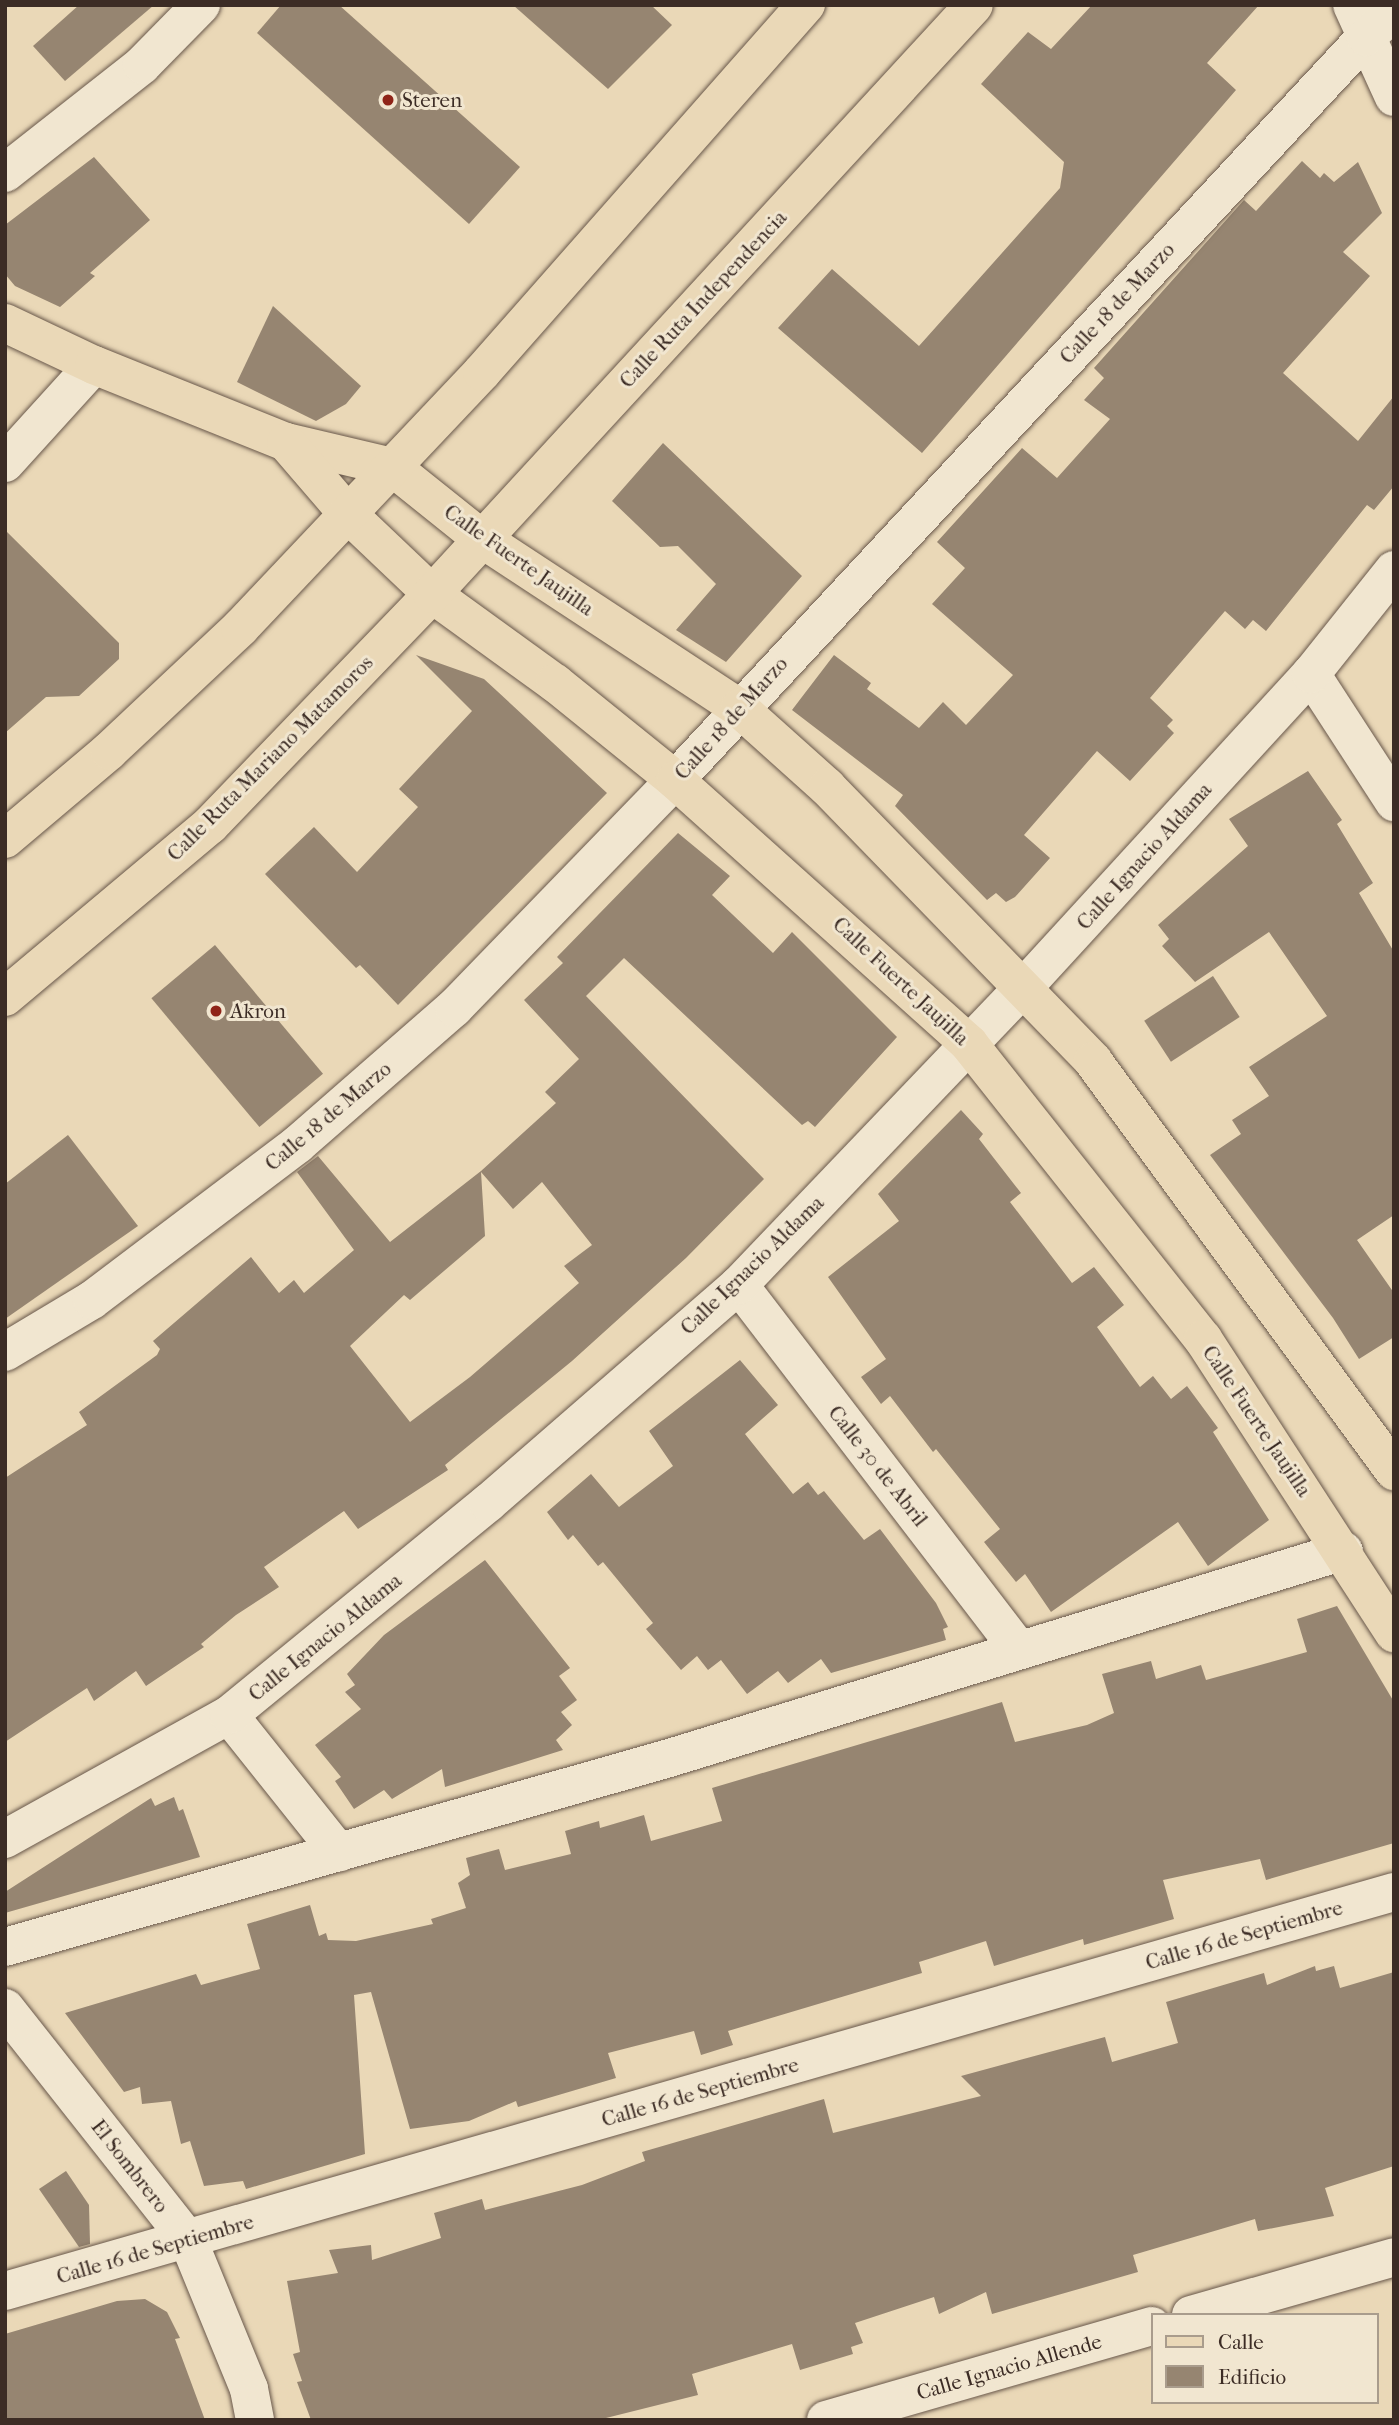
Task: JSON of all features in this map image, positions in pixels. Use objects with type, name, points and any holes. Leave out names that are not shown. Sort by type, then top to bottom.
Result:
[{"type":"main road","points":[[5,839],[200,668],[348,514],[482,372],[806,5]]},
{"type":"main road","name":"Calle Ruta Independencia","points":[[432,594],[974,5]]},
{"type":"main road","name":"Calle Fuerte Jaujilla","points":[[5,323],[94,365],[286,442],[392,467],[482,539],[739,708],[827,787],[1093,1061],[1358,1416],[1394,1471]]},
{"type":"main road","name":"Calle Fuerte Jaujilla","points":[[286,442],[348,514],[432,594],[555,683],[675,780],[969,1044],[1203,1339],[1344,1551],[1394,1633]]},
{"type":"main road","name":"Calle Ruta Mariano Matamoros","points":[[5,997],[210,825],[432,594]]},
{"type":"street","points":[[5,173],[142,65],[201,5]]},
{"type":"street","points":[[1371,18],[1394,97]]},
{"type":"street","name":"Calle 18 de Marzo","points":[[5,1352],[92,1300],[307,1136],[454,1008],[675,780],[1371,18]]},
{"type":"street","points":[[5,463],[94,365]]},
{"type":"street","name":"Calle Ignacio Aldama","points":[[5,1839],[229,1715],[488,1503],[739,1285],[1024,987],[1311,674],[1394,570]]},
{"type":"street","points":[[1311,674],[1394,802]]},
{"type":"street","name":"Calle 30 de Abril","points":[[739,1285],[1018,1648]]},
{"type":"street","points":[[5,1947],[666,1759],[1018,1648],[1344,1551]]},
{"type":"street","points":[[229,1715],[339,1853]]},
{"type":"street","name":"Calle 16 de Septiembre","points":[[5,2291],[1394,1892]]},
{"type":"street","name":"El Sombrero","points":[[5,2008],[188,2240],[249,2389],[255,2420]]},
{"type":"street","points":[[1198,2313],[1394,2257]]},
{"type":"street","name":"Calle Ignacio Allende","points":[[826,2420],[1150,2327]]},
{"type":"building","points":[[79,5],[154,5],[65,81],[33,46]]},
{"type":"building","name":"Steren","points":[[281,5],[339,5],[520,167],[469,224],[257,33]]},
{"type":"building","points":[[513,5],[651,5],[672,25],[608,89]]},
{"type":"building","points":[[1092,5],[1259,5],[1207,63],[1236,90],[922,453],[778,328],[832,269],[919,346],[1060,188],[1064,162],[981,84],[1028,32],[1051,49]]},
{"type":"building","points":[[94,157],[150,220],[90,273],[95,276],[60,307],[15,286],[5,274],[5,225]]},
{"type":"building","points":[[1302,161],[1320,178],[1324,173],[1334,182],[1358,162],[1382,213],[1343,252],[1370,276],[1283,373],[1358,441],[1394,396],[1394,486],[1374,510],[1367,505],[1266,631],[1253,620],[1245,629],[1225,611],[1150,698],[1173,720],[1167,726],[1174,733],[1130,781],[1097,751],[1024,835],[1050,858],[1015,897],[1006,902],[996,893],[987,900],[895,806],[903,795],[792,710],[834,655],[871,683],[867,689],[919,728],[943,702],[966,725],[1013,675],[932,604],[965,568],[937,542],[1022,448],[1057,478],[1110,419],[1084,400],[1104,378],[1094,368],[1244,200],[1256,211]]},
{"type":"building","points":[[273,306],[361,386],[346,404],[316,421],[237,382]]},
{"type":"building","points":[[663,443],[802,576],[726,662],[676,630],[716,584],[678,546],[660,547],[612,501]]},
{"type":"building","points":[[5,530],[119,643],[119,659],[79,696],[46,697],[5,733]]},
{"type":"building","points":[[416,655],[484,679],[607,793],[398,1005],[360,965],[356,968],[265,874],[314,827],[357,872],[418,807],[399,789],[472,711]]},
{"type":"building","points":[[1308,771],[1342,820],[1337,824],[1373,883],[1359,893],[1394,952],[1394,1215],[1357,1240],[1394,1293],[1394,1337],[1359,1359],[1333,1318],[1210,1155],[1241,1134],[1232,1120],[1269,1096],[1249,1067],[1327,1016],[1269,932],[1195,982],[1162,946],[1169,939],[1158,925],[1248,846],[1229,819]]},
{"type":"building","points":[[678,833],[730,876],[712,895],[773,953],[792,932],[897,1037],[815,1127],[808,1121],[802,1125],[624,958],[586,996],[764,1179],[686,1258],[572,1361],[445,1465],[448,1470],[358,1529],[344,1511],[264,1567],[279,1587],[236,1615],[201,1644],[204,1647],[146,1686],[136,1671],[94,1701],[87,1688],[5,1742],[5,1478],[87,1425],[79,1412],[157,1355],[160,1349],[153,1341],[251,1257],[279,1293],[294,1280],[304,1293],[354,1250],[297,1172],[318,1156],[390,1242],[481,1171],[556,1103],[545,1092],[579,1059],[524,1000],[563,963],[557,957]],"holes":[[[481,1172],[513,1209],[542,1182],[592,1245],[564,1266],[579,1283],[470,1377],[410,1422],[350,1346],[404,1295],[410,1300],[485,1236]]]},
{"type":"building","name":"Akron","points":[[215,945],[323,1074],[259,1127],[151,998]]},
{"type":"building","points":[[1213,976],[1240,1017],[1171,1062],[1144,1021]]},
{"type":"building","points":[[961,1110],[983,1134],[979,1139],[1021,1193],[1010,1202],[1072,1283],[1094,1267],[1124,1305],[1097,1327],[1140,1387],[1153,1376],[1171,1399],[1187,1386],[1218,1428],[1213,1432],[1269,1520],[1208,1566],[1178,1522],[1051,1612],[1025,1574],[1016,1582],[984,1542],[1000,1529],[936,1449],[933,1452],[890,1396],[881,1404],[861,1377],[886,1359],[828,1277],[899,1221],[878,1194]]},
{"type":"building","points":[[68,1135],[138,1226],[5,1319],[5,1184]]},
{"type":"building","points":[[740,1360],[778,1405],[745,1434],[793,1494],[808,1482],[818,1495],[824,1491],[864,1540],[880,1529],[936,1603],[948,1627],[943,1629],[946,1640],[831,1673],[821,1659],[788,1683],[778,1671],[747,1694],[721,1660],[708,1670],[697,1656],[681,1670],[646,1629],[653,1623],[603,1562],[598,1566],[573,1535],[568,1540],[547,1512],[591,1474],[619,1507],[673,1466],[649,1431]]},
{"type":"building","points":[[485,1560],[570,1668],[559,1676],[577,1700],[561,1712],[572,1725],[556,1740],[563,1750],[445,1787],[442,1769],[392,1799],[384,1790],[354,1809],[335,1781],[341,1777],[315,1745],[361,1709],[345,1692],[355,1685],[347,1674],[384,1635]]},
{"type":"building","points":[[1337,1606],[1394,1702],[1394,1843],[1266,1880],[1260,1859],[1163,1880],[1174,1919],[1084,1945],[1083,1939],[994,1966],[986,1941],[919,1962],[922,1973],[728,2031],[733,2045],[701,2055],[694,2031],[608,2053],[616,2078],[518,2107],[516,2101],[469,2121],[410,2129],[371,1992],[354,1995],[365,2154],[246,2189],[243,2181],[204,2186],[190,2141],[181,2144],[171,2101],[142,2104],[140,2087],[124,2092],[65,2013],[196,1974],[201,1985],[260,1969],[247,1924],[310,1905],[319,1936],[326,1933],[328,1940],[356,1941],[433,1924],[431,1919],[466,1908],[458,1883],[470,1875],[466,1858],[499,1849],[505,1870],[571,1854],[565,1831],[599,1821],[600,1828],[644,1815],[651,1841],[722,1821],[712,1788],[1002,1702],[1015,1742],[1087,1725],[1114,1713],[1102,1674],[1151,1661],[1156,1679],[1201,1665],[1206,1680],[1307,1652],[1297,1619]]},
{"type":"building","points":[[174,1797],[179,1811],[183,1809],[200,1857],[5,1913],[5,1892],[151,1798],[155,1806]]},
{"type":"building","points":[[1315,1966],[1316,1971],[1334,1966],[1340,1988],[1394,1972],[1394,2166],[1325,2188],[1334,2216],[1258,2231],[1255,2219],[1133,2255],[1138,2272],[992,2314],[986,2292],[939,2314],[934,2297],[855,2323],[863,2343],[851,2347],[853,2354],[800,2370],[792,2344],[692,2374],[698,2395],[598,2420],[311,2420],[297,2382],[302,2381],[293,2354],[300,2352],[287,2281],[338,2273],[329,2250],[371,2245],[372,2260],[441,2238],[434,2213],[482,2199],[485,2210],[582,2185],[645,2161],[642,2152],[824,2099],[833,2133],[981,2096],[961,2076],[1105,2037],[1112,2062],[1178,2043],[1166,2002],[1264,1973],[1267,1985]]},
{"type":"building","points":[[66,2171],[89,2205],[90,2244],[79,2247],[39,2189]]},
{"type":"building","points":[[145,2299],[167,2312],[180,2338],[175,2339],[205,2420],[5,2420],[5,2334],[117,2301]]},
{"type":"place","name":"Steren","points":[[388,100]]},
{"type":"place","name":"Akron","points":[[216,1011]]}]
